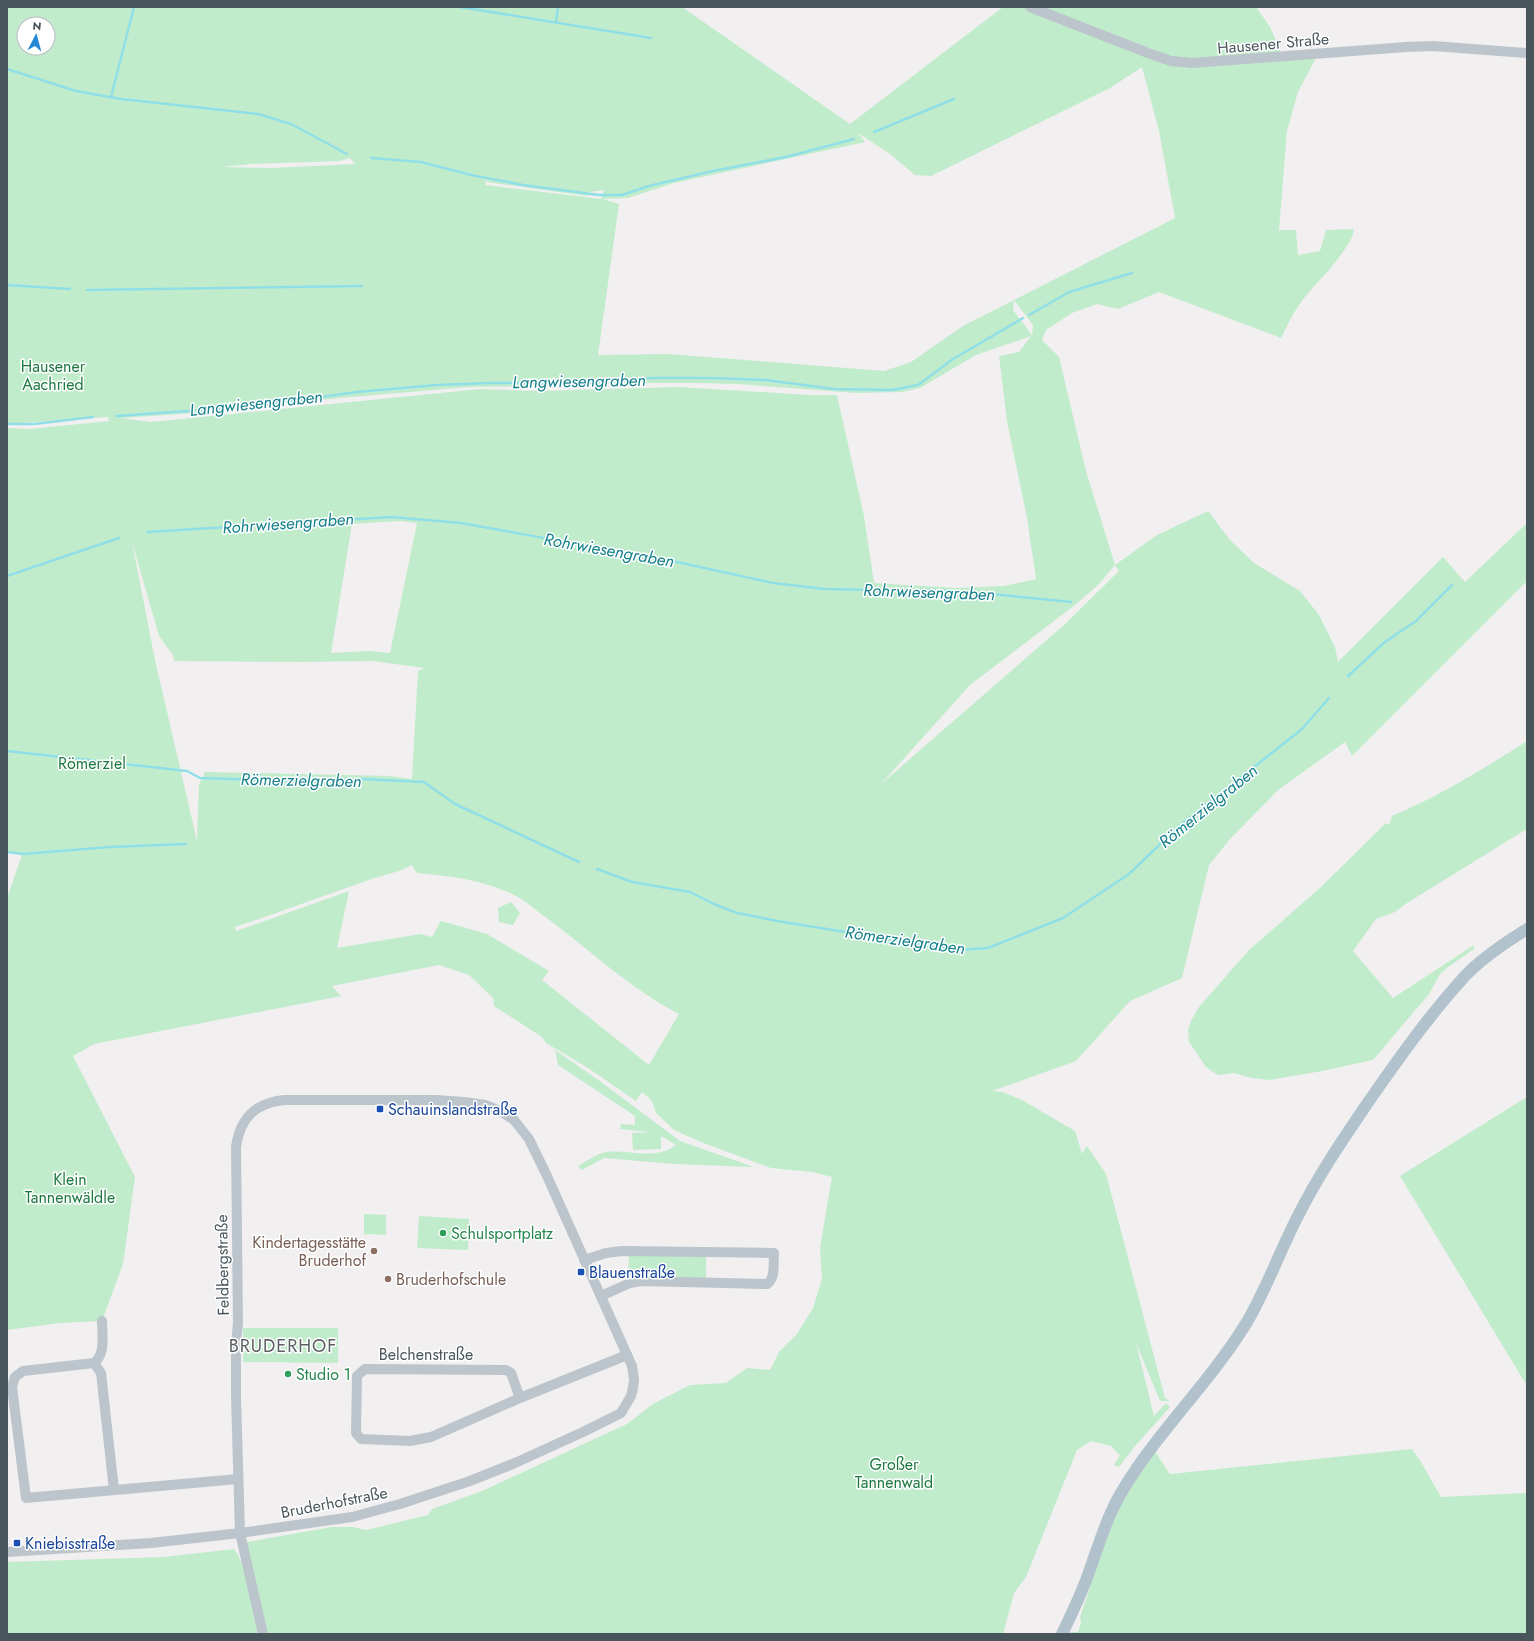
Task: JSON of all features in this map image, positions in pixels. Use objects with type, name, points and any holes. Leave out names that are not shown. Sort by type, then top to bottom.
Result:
[{"type":"main road","points":[[1062,1634],[1087,1577],[1105,1525],[1122,1490],[1146,1454],[1204,1382],[1246,1323],[1256,1306],[1299,1214],[1325,1166],[1395,1064],[1467,974],[1497,948],[1527,929]]},
{"type":"street","name":"Hausener Straße","points":[[1030,7],[1148,53],[1172,61],[1192,63],[1406,46],[1433,46],[1527,53]]},
{"type":"street","name":"Feldbergstraße","points":[[263,1634],[240,1533],[238,1479],[236,1397],[236,1344],[238,1323],[236,1147],[238,1136],[246,1119],[253,1111],[263,1105],[274,1101],[284,1100],[436,1100],[486,1105],[502,1112],[514,1120],[529,1139],[584,1260]]},
{"type":"street","points":[[601,1296],[630,1283],[640,1282],[767,1284],[773,1276],[774,1253],[622,1250],[606,1252],[584,1260],[627,1355]]},
{"type":"street","points":[[102,1321],[102,1352],[99,1360],[94,1363],[23,1371],[15,1377],[12,1387],[26,1498],[238,1479]]},
{"type":"street","name":"Bruderhofstraße","points":[[7,1552],[151,1543],[240,1533],[352,1517],[400,1504],[470,1481],[515,1463],[583,1432],[621,1412],[631,1396],[634,1379],[632,1366],[627,1355]]},
{"type":"street","name":"Belchenstraße","points":[[520,1398],[511,1373],[506,1370],[365,1369],[357,1376],[356,1433],[361,1439],[410,1442],[431,1437],[520,1398],[627,1355]]},
{"type":"street","points":[[94,1363],[101,1373],[114,1490]]},
{"type":"green space","points":[[7,7],[682,7],[850,124],[1003,7],[1256,7],[1270,27],[1283,57],[1318,54],[1298,92],[1287,131],[1279,230],[1296,230],[1298,255],[1320,251],[1326,230],[1354,229],[1348,245],[1334,264],[1301,302],[1281,338],[1159,292],[1118,309],[1097,304],[1072,313],[1046,330],[1042,340],[1059,357],[1086,471],[1115,565],[1157,535],[1208,511],[1230,540],[1254,563],[1300,591],[1319,615],[1335,647],[1338,662],[1443,557],[1465,582],[1527,523],[1527,581],[1352,756],[1345,742],[1278,790],[1231,838],[1209,865],[1182,978],[1130,1001],[1076,1061],[992,1091],[1003,1092],[1022,1100],[1075,1131],[1082,1154],[1087,1146],[1106,1174],[1165,1398],[1170,1401],[1160,1401],[1136,1343],[1154,1416],[1166,1403],[1170,1407],[1135,1446],[1119,1467],[1114,1465],[1120,1455],[1111,1446],[1091,1441],[1077,1450],[1026,1577],[1014,1593],[1003,1634],[267,1634],[247,1548],[247,1542],[332,1527],[353,1527],[366,1530],[428,1515],[432,1509],[482,1491],[627,1424],[653,1404],[690,1385],[726,1383],[747,1368],[770,1370],[779,1352],[797,1334],[813,1308],[822,1279],[820,1247],[832,1177],[812,1172],[771,1168],[701,1142],[674,1130],[656,1113],[652,1101],[642,1092],[636,1101],[588,1068],[546,1043],[542,1037],[494,1006],[493,998],[469,975],[439,965],[332,986],[341,996],[94,1044],[73,1056],[135,1177],[123,1264],[102,1321],[60,1323],[7,1330],[7,898],[22,855],[7,852],[7,428],[29,429],[109,421],[108,417],[7,424]],"holes":[[[1142,67],[1159,131],[1175,218],[963,326],[911,362],[884,371],[669,354],[598,355],[619,204],[603,199],[628,198],[674,183],[865,142],[858,133],[890,154],[915,175],[931,176],[1110,88]],[[350,158],[355,164],[272,168],[223,167],[251,164],[340,161]],[[487,178],[487,182],[588,196],[589,192],[604,190],[601,199],[485,185]],[[1014,300],[1033,325],[1032,335],[1013,310]],[[1031,336],[1019,352],[999,356],[1007,421],[1027,518],[1036,579],[1004,586],[957,588],[874,583],[864,516],[837,395],[809,395],[679,387],[538,391],[480,389],[151,422],[121,418],[195,413],[340,398],[469,387],[628,383],[698,383],[737,384],[856,393],[902,392],[920,388],[976,355]],[[400,521],[417,523],[390,653],[369,651],[331,653],[352,524]],[[132,542],[159,636],[173,655],[174,661],[373,661],[424,668],[418,671],[412,779],[390,776],[205,772],[199,785],[197,841],[155,660]],[[1115,565],[1119,571],[1064,625],[881,784],[970,685],[1075,605],[1098,585]],[[412,865],[417,873],[454,877],[479,882],[503,890],[522,899],[626,980],[661,1004],[679,1014],[649,1065],[542,980],[549,971],[487,934],[441,921],[432,937],[420,934],[337,948],[349,891],[236,931],[235,927]]]},
{"type":"green space","points":[[1527,741],[1527,829],[1407,903],[1395,912],[1376,919],[1353,951],[1393,998],[1474,945],[1474,949],[1440,974],[1429,994],[1373,1060],[1270,1080],[1252,1078],[1234,1073],[1219,1075],[1206,1067],[1189,1042],[1188,1031],[1191,1021],[1199,1007],[1249,950],[1321,887],[1386,823],[1389,825],[1392,816],[1444,791],[1478,772]]},
{"type":"green space","points":[[511,902],[520,913],[513,925],[499,922],[498,908]]},
{"type":"green space","points":[[555,1050],[597,1079],[680,1141],[754,1167],[674,1164],[604,1158],[582,1170],[578,1166],[602,1153],[615,1151],[651,1153],[668,1150],[676,1145],[661,1136],[661,1149],[633,1150],[632,1133],[651,1132],[620,1129],[621,1124],[635,1125],[635,1116],[558,1065]]},
{"type":"green space","points":[[1527,1097],[1527,1386],[1400,1176]]},
{"type":"green space","points":[[364,1214],[386,1215],[386,1235],[364,1234]]},
{"type":"green space","name":"Schulsportplatz","points":[[419,1216],[469,1219],[468,1250],[417,1248]]},
{"type":"green space","points":[[629,1255],[706,1255],[706,1279],[628,1277]]},
{"type":"green space","points":[[243,1328],[338,1328],[338,1363],[243,1362]]},
{"type":"green space","points":[[1412,1449],[1441,1497],[1527,1493],[1527,1634],[1069,1634],[1070,1632],[1078,1632],[1081,1623],[1080,1617],[1115,1513],[1154,1450],[1170,1474]]},
{"type":"green space","points":[[234,1549],[246,1577],[258,1634],[7,1634],[7,1562],[164,1557]]},
{"type":"waterway","points":[[111,97],[134,7]]},
{"type":"waterway","points":[[460,7],[651,38]]},
{"type":"waterway","points":[[556,22],[558,7]]},
{"type":"waterway","points":[[7,69],[76,91],[121,99],[258,114],[291,124],[347,154]]},
{"type":"waterway","points":[[874,132],[954,99]]},
{"type":"waterway","points":[[371,158],[421,162],[471,175],[523,185],[599,195],[622,195],[649,186],[713,171],[786,157],[854,139]]},
{"type":"waterway","points":[[1029,315],[1069,292],[1132,273]]},
{"type":"waterway","points":[[7,285],[70,289]]},
{"type":"waterway","points":[[87,290],[362,286]]},
{"type":"waterway","name":"Langwiesengraben","points":[[116,416],[247,407],[357,392],[436,385],[490,383],[563,383],[653,378],[713,378],[766,380],[834,389],[892,390],[918,385],[953,359],[1023,318]]},
{"type":"waterway","points":[[7,424],[34,424],[93,417]]},
{"type":"waterway","name":"Rohrwiesengraben","points":[[147,532],[391,517],[461,523],[677,562],[773,583],[824,589],[934,590],[982,593],[1071,602]]},
{"type":"waterway","points":[[7,576],[119,538]]},
{"type":"waterway","name":"Römerzielgraben","points":[[1348,676],[1385,642],[1416,621],[1452,585]]},
{"type":"waterway","name":"Römerzielgraben","points":[[597,869],[632,882],[690,892],[737,913],[783,922],[959,950],[988,948],[1063,918],[1129,874],[1178,827],[1302,729],[1329,698]]},
{"type":"waterway","name":"Römerzielgraben","points":[[7,751],[187,771],[200,778],[295,781],[359,779],[424,782],[455,804],[579,862]]},
{"type":"waterway","points":[[7,852],[23,854],[110,847],[186,844]]},
{"type":"place","name":"Schauinslandstraße","points":[[380,1109]]},
{"type":"place","name":"Schulsportplatz","points":[[443,1233]]},
{"type":"place","name":"Kindertagesstätte Bruderhof","points":[[374,1251]]},
{"type":"place","name":"Blauenstraße","points":[[581,1272]]},
{"type":"place","name":"Bruderhofschule","points":[[388,1279]]},
{"type":"place","name":"Studio 1","points":[[288,1374]]},
{"type":"place","name":"Kniebisstraße","points":[[17,1543]]},
{"type":"district","name":"BRUDERHOF","points":[[283,1346]]},
{"type":"park label","name":"Hausener Aachried","points":[[53,375]]},
{"type":"park label","name":"Römerziel","points":[[92,763]]},
{"type":"park label","name":"Klein Tannenwäldle","points":[[70,1188]]},
{"type":"park label","name":"Großer Tannenwald","points":[[894,1473]]}]
